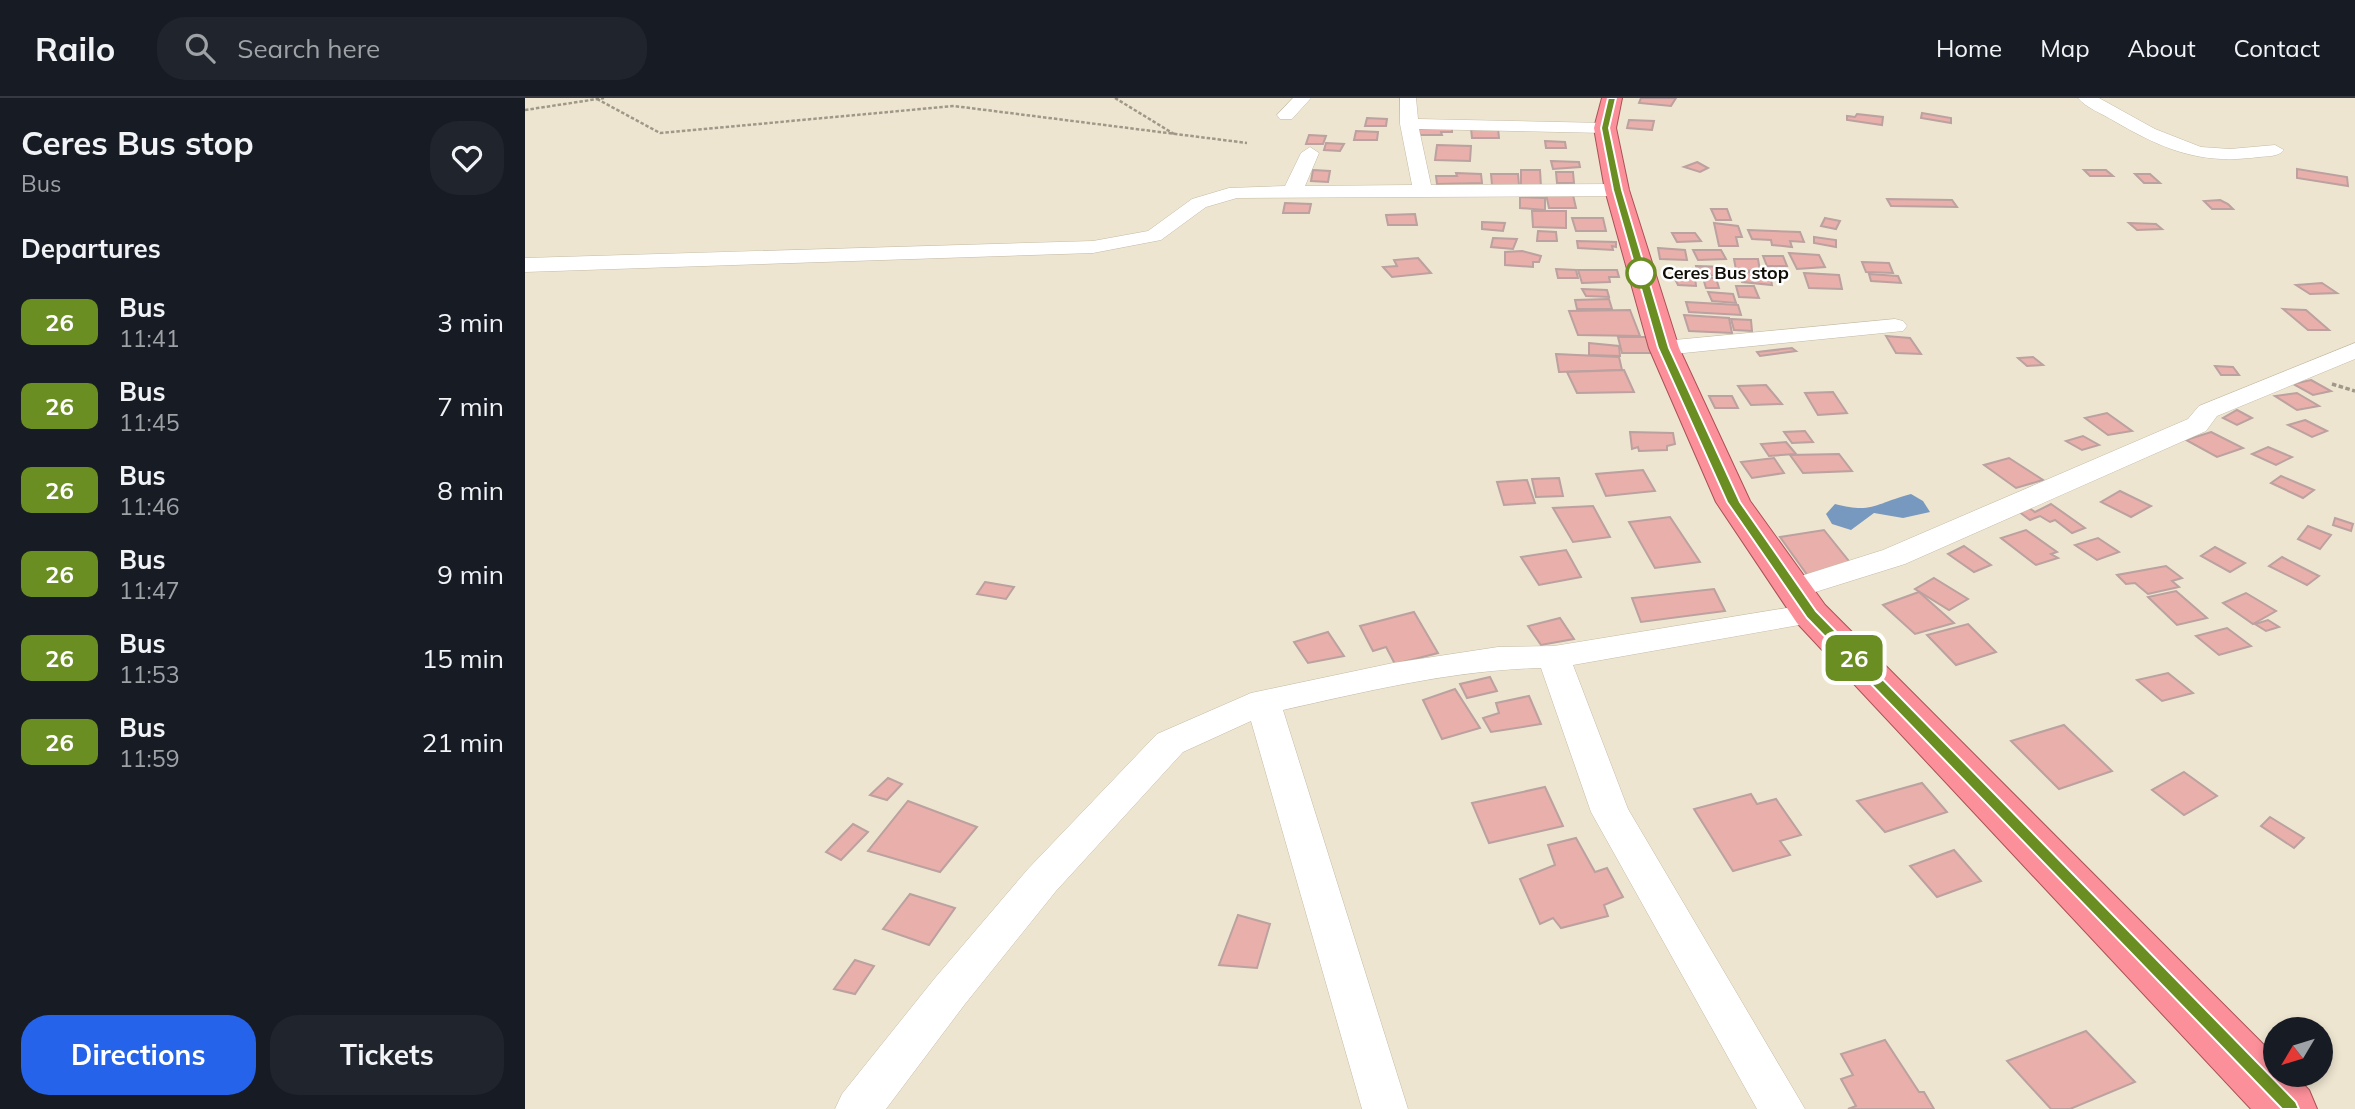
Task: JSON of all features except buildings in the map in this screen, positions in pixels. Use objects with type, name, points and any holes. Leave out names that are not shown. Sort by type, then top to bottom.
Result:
[{"type":"highway","points":[[1609,113],[1617,190],[1664,348],[1733,502],[1803,602],[2289,1109]]},
{"type":"street","points":[[1286,115],[1303,98]]},
{"type":"street","points":[[1408,98],[1409,124],[1423,192]]},
{"type":"street","points":[[2086,98],[2195,152],[2216,155],[2275,150]]},
{"type":"street","points":[[1409,124],[1609,113]]},
{"type":"street","points":[[1292,192],[1310,153]]},
{"type":"street","points":[[525,265],[1093,247],[1154,236],[1199,203],[1236,192],[1617,190]]},
{"type":"street","points":[[1664,348],[1895,326]]},
{"type":"street","points":[[858,1109],[950,990],[1034,890],[1170,744],[1263,702],[1393,674],[1498,657],[1554,657],[1803,602],[1894,557],[2197,425],[2208,411],[2355,350]]},
{"type":"street","points":[[1554,657],[1610,812],[1782,1109]]},
{"type":"street","points":[[1263,702],[1385,1109]]},
{"type":"path","points":[[525,110],[604,98]]},
{"type":"path","points":[[1115,98],[1175,134]]},
{"type":"path","points":[[597,99],[660,133],[954,106],[1247,143]]},
{"type":"water","points":[[1911,494],[1923,501],[1930,512],[1903,518],[1874,513],[1851,530],[1832,524],[1826,514],[1835,504],[1867,508]]},
{"type":"bus line","name":"26","points":[[1612,98],[1605,128],[1617,190],[1664,348],[1733,502],[1811,614],[2289,1109]]},
{"type":"place","name":"Ceres Bus stop","points":[[1641,273]]}]
